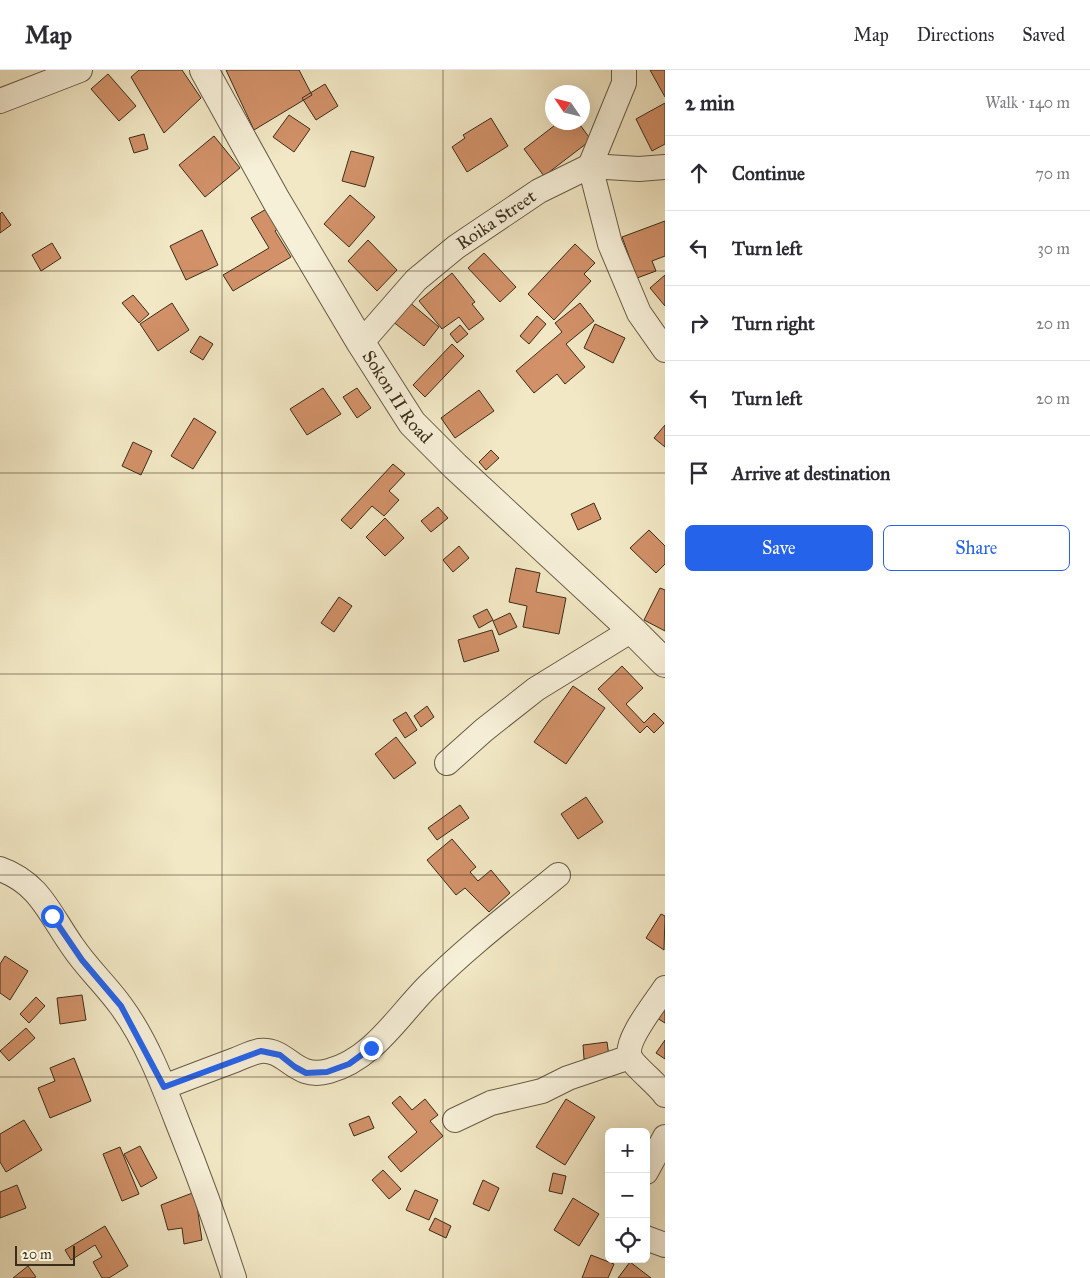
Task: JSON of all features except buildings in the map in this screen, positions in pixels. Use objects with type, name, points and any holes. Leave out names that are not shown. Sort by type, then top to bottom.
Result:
[{"type":"street","points":[[0,101],[80,70]]},
{"type":"street","name":"Sokon II Road","points":[[204,70],[276,200],[361,344],[412,423],[533,540],[632,630],[665,663]]},
{"type":"street","points":[[624,70],[624,83],[590,166],[610,244],[639,313],[665,350]]},
{"type":"street","points":[[590,166],[639,169],[665,168]]},
{"type":"street","name":"Roika Street","points":[[361,344],[416,280],[456,247],[539,192],[590,166]]},
{"type":"street","points":[[447,763],[484,730],[536,689],[632,630]]},
{"type":"street","points":[[0,869],[16,875],[34,889],[82,960],[121,1006],[164,1087],[193,1161],[234,1278]]},
{"type":"street","points":[[164,1087],[261,1051],[280,1055],[306,1073],[327,1072],[349,1064],[371,1048],[428,986],[468,949],[558,875]]},
{"type":"street","points":[[665,988],[633,1037],[630,1048],[630,1057],[665,1094]]},
{"type":"street","points":[[456,1120],[491,1103],[542,1091],[568,1078],[630,1057]]},
{"type":"street","points":[[650,1165],[665,1137]]},
{"type":"street","points":[[650,1239],[665,1245]]},
{"type":"route","points":[[52,916],[82,960],[121,1006],[150,1057],[164,1087],[261,1051],[280,1055],[306,1073],[327,1072],[349,1064],[371,1048]]}]
